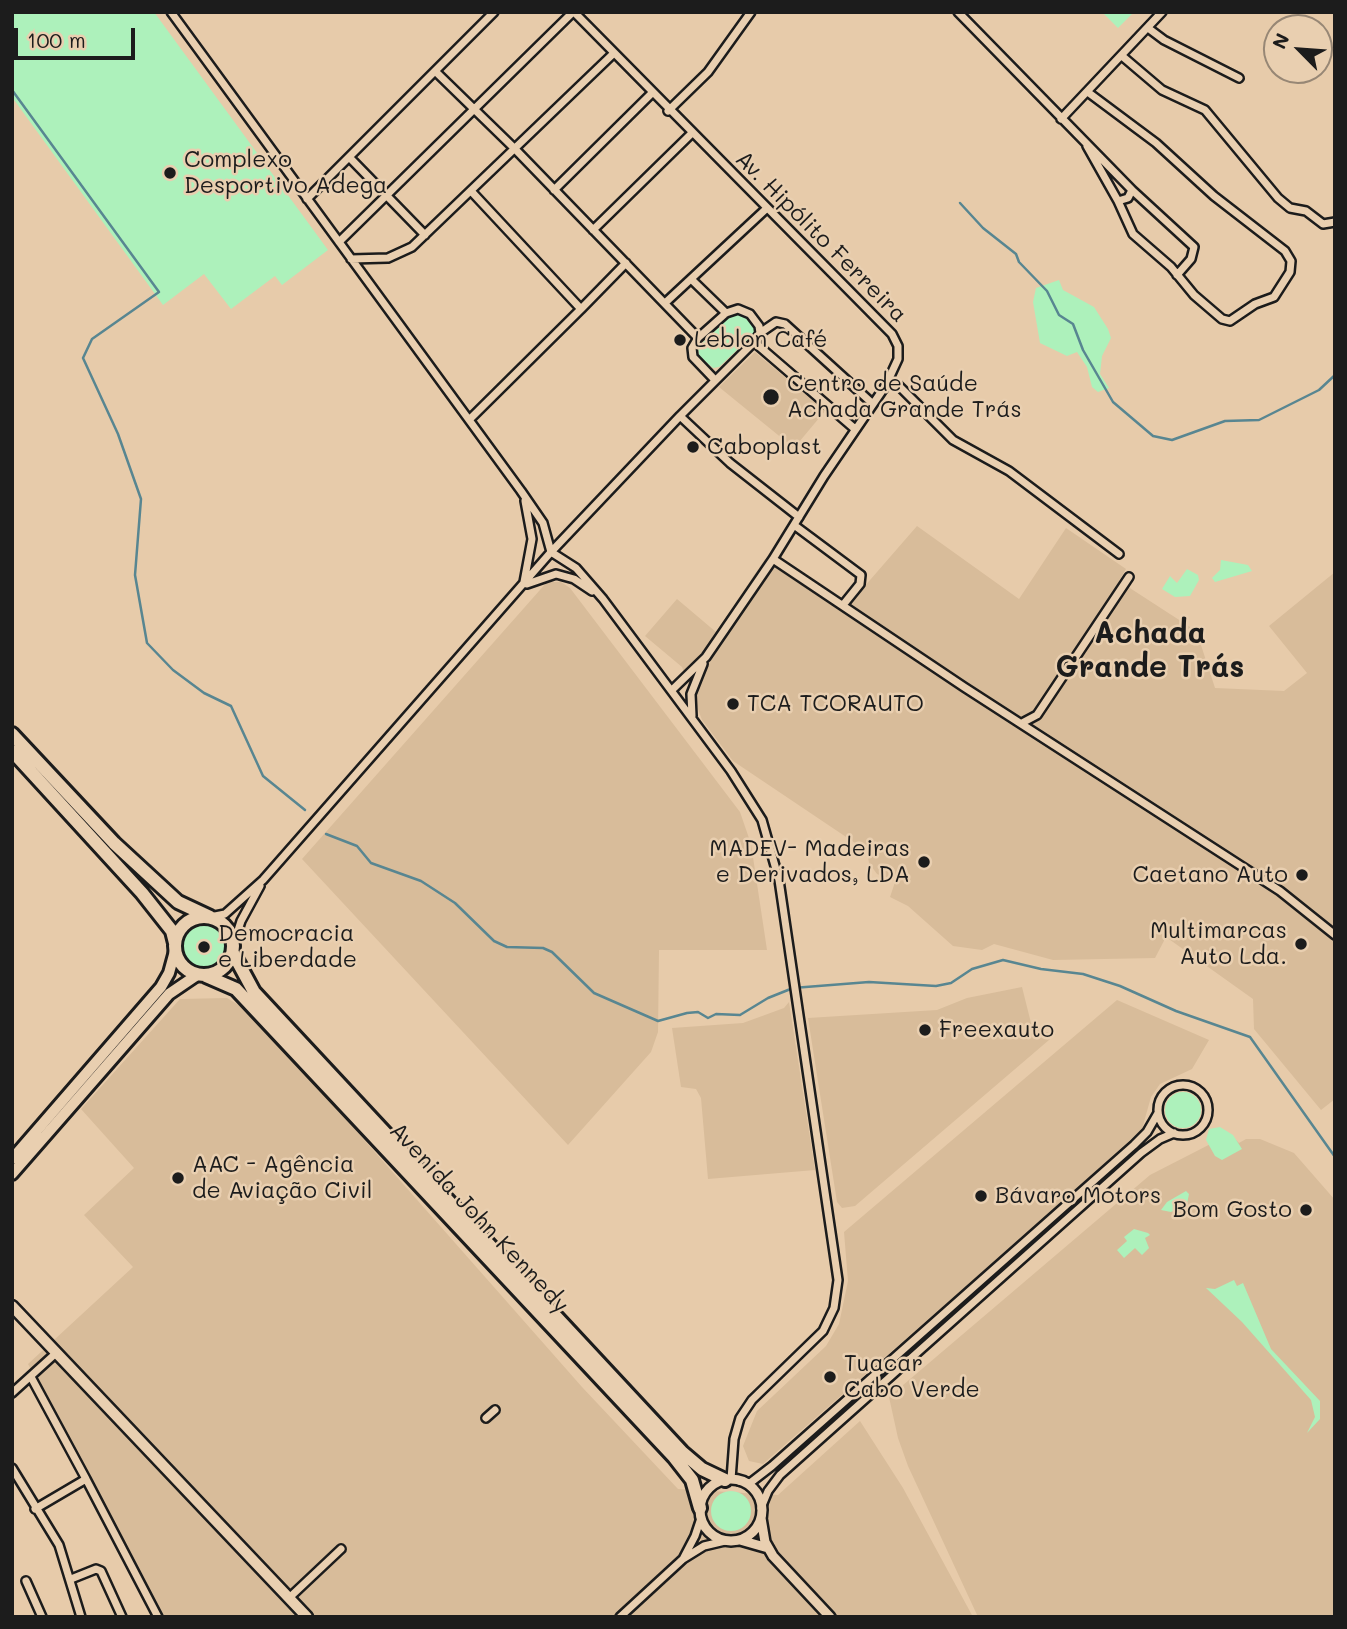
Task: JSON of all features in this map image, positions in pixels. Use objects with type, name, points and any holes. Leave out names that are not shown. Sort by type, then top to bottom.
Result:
[{"type":"highway","points":[[12,734],[114,843],[178,902],[227,927],[234,948],[223,969],[201,976],[182,966],[172,931],[142,893],[12,751]]},
{"type":"highway","points":[[175,947],[177,933],[191,920],[210,917]]},
{"type":"highway","name":"Avenida John Kennedy","points":[[234,948],[254,992],[682,1452],[702,1469],[732,1480]]},
{"type":"highway","name":"Avenida John Kennedy","points":[[201,976],[236,989],[674,1457],[692,1480],[700,1513]]},
{"type":"main road","points":[[12,1159],[161,987],[169,973],[175,947]]},
{"type":"main road","points":[[12,1174],[169,994],[201,976]]},
{"type":"main road","points":[[12,1306],[307,1617]]},
{"type":"street","points":[[171,12],[521,491],[543,523],[551,552],[576,568],[603,599],[672,691],[762,820],[779,880],[794,998],[838,1267],[837,1295],[829,1320],[816,1342],[743,1412],[734,1439],[732,1480]]},
{"type":"street","points":[[307,199],[494,12]]},
{"type":"street","points":[[339,242],[574,12]]},
{"type":"street","name":"Av. Hipólito Ferreira","points":[[574,12],[668,111],[892,334],[899,352],[886,386],[706,657]]},
{"type":"street","points":[[668,111],[708,72],[751,12]]},
{"type":"street","points":[[958,12],[1087,146],[1194,247],[1191,259],[1177,275]]},
{"type":"street","points":[[1061,119],[1162,12]]},
{"type":"street","points":[[1148,28],[1164,40],[1239,78]]},
{"type":"street","points":[[351,259],[388,258],[406,251],[614,53]]},
{"type":"street","points":[[1122,56],[1163,90],[1196,104],[1216,120],[1278,198],[1290,208],[1306,212],[1323,223],[1335,222]]},
{"type":"street","points":[[436,72],[514,148],[698,338]]},
{"type":"street","points":[[1087,146],[1133,234],[1222,320],[1230,321],[1255,304],[1275,296],[1290,272],[1291,261],[1278,244],[1214,197],[1156,143],[1088,93]]},
{"type":"street","points":[[554,190],[652,94]]},
{"type":"street","points":[[593,230],[691,134]]},
{"type":"street","points":[[350,158],[425,235]]},
{"type":"street","points":[[1118,201],[1128,198],[1132,190]]},
{"type":"street","points":[[471,191],[581,309]]},
{"type":"street","points":[[665,303],[766,209]]},
{"type":"street","points":[[470,419],[626,263]]},
{"type":"street","points":[[691,279],[726,313]]},
{"type":"street","points":[[715,380],[693,357],[692,348],[698,338],[733,309],[746,312],[760,326],[760,333]]},
{"type":"street","points":[[210,917],[225,914],[263,880],[551,552],[760,333],[776,322],[785,324],[873,404]]},
{"type":"street","points":[[754,342],[855,429]]},
{"type":"street","points":[[886,386],[898,385],[953,440],[1009,471],[1119,554]]},
{"type":"street","points":[[680,416],[730,463],[799,517]]},
{"type":"street","points":[[521,491],[532,539],[523,586]]},
{"type":"street","points":[[794,525],[860,575],[860,584],[843,605]]},
{"type":"street","points":[[773,559],[964,687],[1280,891],[1335,935]]},
{"type":"street","points":[[523,586],[545,576],[566,575],[603,599]]},
{"type":"street","points":[[1022,723],[1037,715],[1129,577]]},
{"type":"street","points":[[672,691],[706,657]]},
{"type":"street","points":[[695,723],[690,708],[691,694],[706,657]]},
{"type":"street","points":[[234,948],[241,920],[263,880]]},
{"type":"street","points":[[620,1617],[683,1559],[704,1546],[740,1539],[753,1531],[768,1491],[780,1475],[1141,1153],[1160,1139],[1174,1133],[1194,1132],[1205,1122],[1208,1107],[1201,1092],[1188,1085],[1172,1087],[1161,1097],[1158,1113],[1147,1132],[1134,1145],[767,1471],[750,1483],[732,1480],[708,1490],[695,1536],[683,1559]]},
{"type":"street","points":[[1158,1113],[1164,1126],[1174,1133]]},
{"type":"street","points":[[12,1392],[55,1354]]},
{"type":"street","points":[[31,1377],[158,1617]]},
{"type":"street","points":[[486,1418],[495,1410]]},
{"type":"street","points":[[12,1468],[15,1483],[59,1545],[81,1617]]},
{"type":"street","points":[[36,1509],[86,1479]]},
{"type":"street","points":[[732,1480],[754,1491],[768,1548]]},
{"type":"street","points":[[700,1513],[709,1533],[725,1541]]},
{"type":"street","points":[[740,1539],[768,1548],[830,1617]]},
{"type":"street","points":[[289,1598],[341,1549]]},
{"type":"street","points":[[71,1579],[96,1569],[101,1571],[122,1617]]},
{"type":"street","points":[[26,1581],[42,1617]]},
{"type":"shaded area","name":"Centro de Saúde Achada Grande Trás","points":[[755,352],[825,411],[794,448],[719,387]]},
{"type":"shaded area","points":[[917,526],[1019,599],[1066,528],[1126,569],[1119,581],[1190,627],[1199,639],[1215,688],[1284,691],[1307,673],[1269,626],[1335,572],[1335,1099],[1321,1110],[1254,1029],[1253,999],[1166,937],[1155,958],[1053,960],[994,944],[982,950],[953,946],[908,906],[890,897],[895,882],[877,874],[869,863],[867,851],[733,761],[702,720],[682,667],[645,636],[677,599],[716,632],[765,559],[841,607],[866,576],[857,595]]},
{"type":"shaded area","points":[[547,582],[561,582],[570,588],[740,812],[751,844],[767,950],[659,950],[658,1032],[651,1052],[568,1145],[302,859]]},
{"type":"shaded area","points":[[1022,987],[1031,1023],[1042,1031],[1056,1034],[855,1206],[842,1208],[837,1202],[808,1018],[937,1010],[967,998]]},
{"type":"shaded area","points":[[227,998],[242,1007],[337,1109],[582,1387],[678,1489],[778,1495],[860,1421],[903,1488],[973,1617],[163,1617],[28,1364],[133,1267],[84,1215],[134,1168],[81,1109],[180,999]]},
{"type":"shaded area","points":[[1117,1000],[1209,1040],[1192,1069],[1160,1084],[1151,1097],[1142,1129],[1045,1217],[763,1464],[749,1461],[743,1446],[757,1411],[826,1346],[839,1324],[848,1281],[844,1232]]},
{"type":"shaded area","points":[[789,1002],[815,1170],[708,1179],[701,1098],[696,1089],[681,1087],[672,1028],[743,1023],[784,1008]]},
{"type":"shaded area","points":[[1230,1134],[1239,1143],[1246,1139],[1260,1139],[1294,1153],[1335,1200],[1335,1617],[978,1617],[908,1466],[898,1438],[889,1397],[1150,1175]]},
{"type":"green space","name":"Complexo Desportivo Adega","points":[[12,12],[154,12],[328,250],[282,285],[275,276],[231,309],[204,274],[163,305],[12,97]]},
{"type":"green space","points":[[1102,12],[1134,12],[1118,28]]},
{"type":"green space","points":[[1059,280],[1063,290],[1094,307],[1108,329],[1111,338],[1102,356],[1100,374],[1109,388],[1098,392],[1092,387],[1087,367],[1077,352],[1067,356],[1040,343],[1033,302],[1036,288]]},
{"type":"green space","points":[[734,313],[743,315],[754,325],[755,333],[719,367],[713,368],[699,356],[698,347]]},
{"type":"green space","points":[[1221,560],[1248,565],[1252,571],[1215,582],[1212,578],[1220,570]]},
{"type":"green space","points":[[1187,569],[1198,575],[1199,580],[1190,596],[1175,597],[1162,589],[1170,576],[1177,583]]},
{"type":"green space","points":[[204,923],[221,930],[228,947],[221,964],[204,971],[187,964],[180,947],[187,930]]},
{"type":"green space","points":[[1183,1092],[1196,1097],[1201,1110],[1196,1123],[1183,1128],[1170,1123],[1165,1110],[1170,1097]]},
{"type":"green space","points":[[1220,1127],[1233,1135],[1242,1149],[1222,1160],[1215,1156],[1206,1140],[1209,1129]]},
{"type":"green space","points":[[1186,1191],[1189,1194],[1187,1204],[1171,1212],[1161,1210],[1167,1202]]},
{"type":"green space","points":[[1134,1229],[1150,1235],[1145,1238],[1149,1248],[1142,1255],[1135,1248],[1124,1258],[1117,1250],[1127,1241],[1124,1237]]},
{"type":"green space","points":[[1234,1280],[1237,1286],[1243,1283],[1271,1349],[1320,1401],[1320,1419],[1307,1433],[1315,1417],[1311,1400],[1242,1322],[1206,1288],[1215,1289]]},
{"type":"green space","points":[[731,1491],[745,1497],[751,1511],[745,1525],[731,1531],[717,1525],[711,1511],[717,1497]]},
{"type":"waterway","points":[[12,90],[159,292],[92,339],[83,358],[118,434],[141,499],[135,575],[147,643],[173,670],[204,693],[231,706],[263,776],[305,810]]},
{"type":"waterway","points":[[960,203],[983,228],[1016,254],[1019,262],[1047,291],[1059,315],[1073,324],[1083,350],[1113,402],[1153,436],[1172,440],[1225,421],[1259,420],[1319,390],[1335,375]]},
{"type":"waterway","points":[[326,834],[357,846],[371,863],[421,881],[455,903],[494,941],[507,947],[543,948],[552,952],[594,993],[658,1021],[698,1012],[708,1018],[716,1014],[740,1015],[768,998],[793,988],[869,982],[936,986],[951,983],[972,969],[1003,960],[1041,969],[1083,974],[1250,1037],[1335,1157]]},
{"type":"place","name":"Complexo Desportivo Adega","points":[[170,173]]},
{"type":"place","name":"Leblon Café","points":[[680,340]]},
{"type":"place","name":"Centro de Saúde Achada Grande Trás","points":[[771,397]]},
{"type":"place","name":"Caboplast","points":[[693,447]]},
{"type":"place","name":"TCA TCORAUTO","points":[[733,704]]},
{"type":"place","name":"MADEV- Madeiras e Derivados, LDA","points":[[924,862]]},
{"type":"place","name":"Caetano Auto","points":[[1302,875]]},
{"type":"place","name":"Multimarcas Auto Lda.","points":[[1301,944]]},
{"type":"place","name":"Democracia e Liberdade","points":[[204,947]]},
{"type":"place","name":"Freexauto","points":[[925,1030]]},
{"type":"place","name":"AAC - Agência de Aviação Civil","points":[[178,1178]]},
{"type":"place","name":"Bávaro Motors","points":[[981,1196]]},
{"type":"place","name":"Bom Gosto","points":[[1306,1210]]},
{"type":"place","name":"Tuacar Cabo Verde","points":[[830,1377]]},
{"type":"district","name":"Achada Grande Trás","points":[[1150,651]]}]
